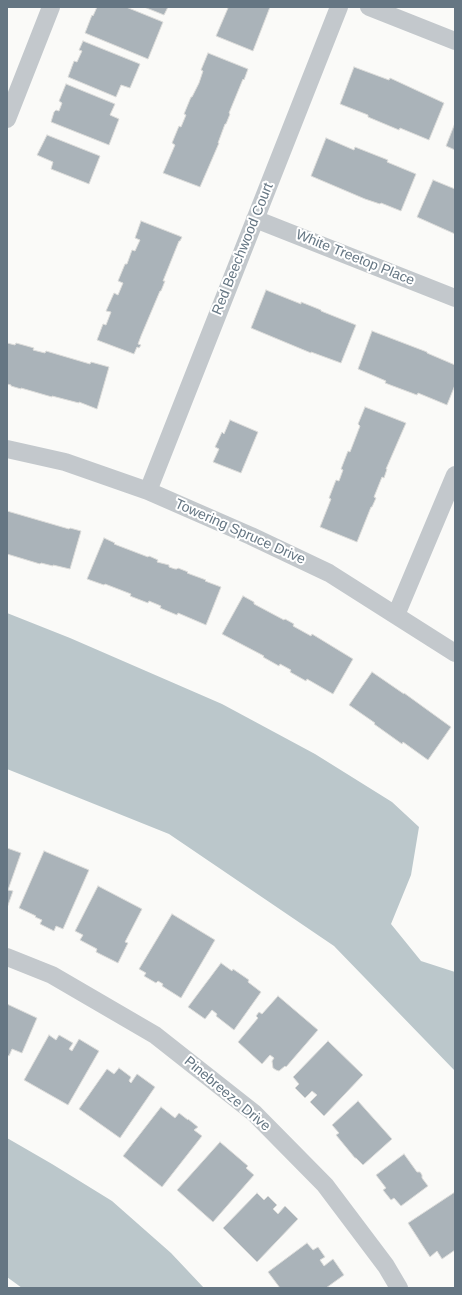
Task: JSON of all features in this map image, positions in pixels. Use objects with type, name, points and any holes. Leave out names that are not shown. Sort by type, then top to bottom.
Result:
[{"type":"street","points":[[7,119],[51,7]]},
{"type":"street","name":"Red Beechwood Court","points":[[148,490],[339,7]]},
{"type":"street","points":[[369,7],[455,40]]},
{"type":"street","name":"White Treetop Place","points":[[255,219],[455,298]]},
{"type":"street","name":"Towering Spruce Drive","points":[[7,449],[65,462],[148,490],[252,536],[329,573],[455,654]]},
{"type":"street","points":[[396,615],[455,474]]},
{"type":"street","name":"Pinebreeze Drive","points":[[7,957],[52,975],[155,1035],[254,1113],[325,1185],[386,1266],[399,1288]]},
{"type":"shaded area","points":[[7,613],[70,638],[222,704],[315,754],[392,802],[419,827],[411,875],[391,924],[421,961],[455,972],[455,1071],[334,946],[169,834],[7,769]]},
{"type":"shaded area","points":[[7,1138],[112,1201],[171,1253],[204,1288],[22,1288],[7,1277]]},
{"type":"building","points":[[97,7],[126,7],[163,22],[148,59],[85,33]]},
{"type":"building","points":[[144,7],[168,7],[164,15]]},
{"type":"building","points":[[226,7],[270,7],[253,51],[216,36],[228,8]]},
{"type":"building","points":[[83,41],[140,64],[130,88],[121,85],[116,97],[68,77],[74,61],[77,62],[82,51],[79,50]]},
{"type":"building","points":[[208,53],[248,69],[200,187],[163,173],[175,145],[172,143],[179,126],[181,127],[186,115],[184,114],[199,83],[203,71],[201,70]]},
{"type":"building","points":[[354,67],[389,80],[390,78],[444,103],[429,140],[400,128],[399,130],[368,117],[368,115],[340,104]]},
{"type":"building","points":[[66,84],[115,104],[110,115],[119,119],[109,145],[51,122],[54,112],[56,110],[59,111],[62,103],[59,101]]},
{"type":"building","points":[[455,123],[455,150],[446,146]]},
{"type":"building","points":[[47,135],[100,156],[89,184],[51,169],[53,162],[37,155]]},
{"type":"building","points":[[326,138],[354,150],[355,147],[388,160],[387,162],[416,174],[401,211],[381,203],[380,204],[365,199],[311,176]]},
{"type":"building","points":[[433,180],[455,189],[455,234],[417,217]]},
{"type":"building","points":[[141,221],[182,237],[163,281],[165,281],[161,291],[141,336],[138,344],[141,345],[139,348],[137,347],[134,354],[97,340],[103,324],[106,325],[111,312],[106,311],[114,293],[118,295],[123,283],[118,281],[125,264],[127,264],[132,250],[135,251],[140,240],[135,238]]},
{"type":"building","points":[[266,290],[301,304],[301,302],[356,325],[341,363],[311,353],[251,328]]},
{"type":"building","points":[[372,331],[427,352],[455,365],[455,385],[447,405],[418,393],[417,395],[385,383],[386,381],[358,369]]},
{"type":"building","points":[[7,343],[15,345],[16,343],[34,348],[33,350],[45,353],[46,351],[90,364],[91,362],[109,367],[97,409],[79,402],[52,397],[7,384]]},
{"type":"building","points":[[365,407],[406,423],[386,469],[384,478],[382,477],[374,497],[376,498],[357,542],[320,527],[331,499],[329,498],[336,480],[339,481],[343,470],[341,469],[348,451],[350,452],[360,426],[358,424]]},
{"type":"building","points":[[230,420],[258,432],[241,473],[213,462],[219,449],[215,447],[222,432],[224,434]]},
{"type":"building","points":[[7,511],[69,529],[81,531],[70,569],[40,564],[7,554]]},
{"type":"building","points":[[104,538],[115,543],[114,544],[148,557],[149,556],[158,560],[157,562],[169,565],[169,567],[175,569],[178,568],[221,587],[206,625],[178,613],[177,615],[160,608],[161,606],[149,601],[148,603],[130,596],[131,594],[87,579]]},
{"type":"building","points":[[243,596],[254,602],[254,604],[294,624],[293,626],[311,636],[312,634],[353,659],[333,694],[307,679],[306,681],[290,672],[291,670],[280,664],[279,666],[263,657],[264,656],[222,634]]},
{"type":"building","points":[[372,672],[451,727],[428,760],[403,742],[402,744],[349,705]]},
{"type":"building","points":[[7,848],[21,853],[8,890],[13,891],[7,908]]},
{"type":"building","points":[[44,851],[89,870],[63,929],[56,926],[54,931],[40,924],[42,920],[35,917],[36,916],[19,908]]},
{"type":"building","points":[[98,886],[142,909],[125,942],[128,943],[118,963],[96,952],[97,949],[80,940],[83,935],[75,931]]},
{"type":"building","points":[[172,914],[215,940],[181,998],[162,986],[163,984],[158,981],[156,983],[144,976],[146,973],[139,969]]},
{"type":"building","points":[[221,963],[249,980],[248,982],[261,992],[234,1030],[216,1016],[217,1014],[212,1010],[205,1019],[188,1007]]},
{"type":"building","points":[[278,996],[318,1030],[286,1067],[285,1066],[279,1071],[273,1068],[272,1061],[274,1058],[270,1055],[262,1064],[238,1042],[258,1018],[256,1016],[259,1012],[262,1014]]},
{"type":"building","points":[[7,1004],[37,1018],[22,1053],[12,1049],[9,1056],[7,1055]]},
{"type":"building","points":[[49,1035],[56,1040],[59,1035],[73,1043],[69,1049],[72,1051],[79,1039],[99,1051],[68,1105],[24,1080]]},
{"type":"building","points":[[328,1041],[363,1075],[324,1116],[310,1102],[317,1095],[312,1091],[305,1098],[295,1088],[299,1084],[293,1077]]},
{"type":"building","points":[[119,1068],[131,1077],[129,1081],[131,1083],[137,1074],[155,1087],[120,1138],[79,1109],[107,1069],[114,1074]]},
{"type":"building","points":[[358,1101],[392,1139],[363,1165],[355,1158],[336,1135],[339,1133],[332,1125]]},
{"type":"building","points":[[161,1107],[175,1118],[179,1113],[188,1119],[198,1127],[194,1130],[202,1136],[162,1187],[123,1156]]},
{"type":"building","points":[[220,1142],[248,1166],[246,1168],[254,1175],[213,1222],[177,1190]]},
{"type":"building","points":[[404,1154],[417,1172],[420,1172],[422,1178],[428,1186],[401,1206],[394,1198],[391,1200],[383,1190],[386,1188],[376,1175]]},
{"type":"building","points":[[455,1192],[455,1250],[442,1259],[437,1251],[430,1257],[408,1223]]},
{"type":"building","points":[[257,1193],[264,1200],[268,1196],[277,1205],[273,1209],[278,1214],[285,1206],[298,1219],[257,1262],[223,1228]]},
{"type":"building","points":[[307,1243],[313,1250],[318,1247],[325,1257],[320,1260],[324,1266],[333,1259],[344,1275],[326,1288],[280,1288],[268,1272]]}]
